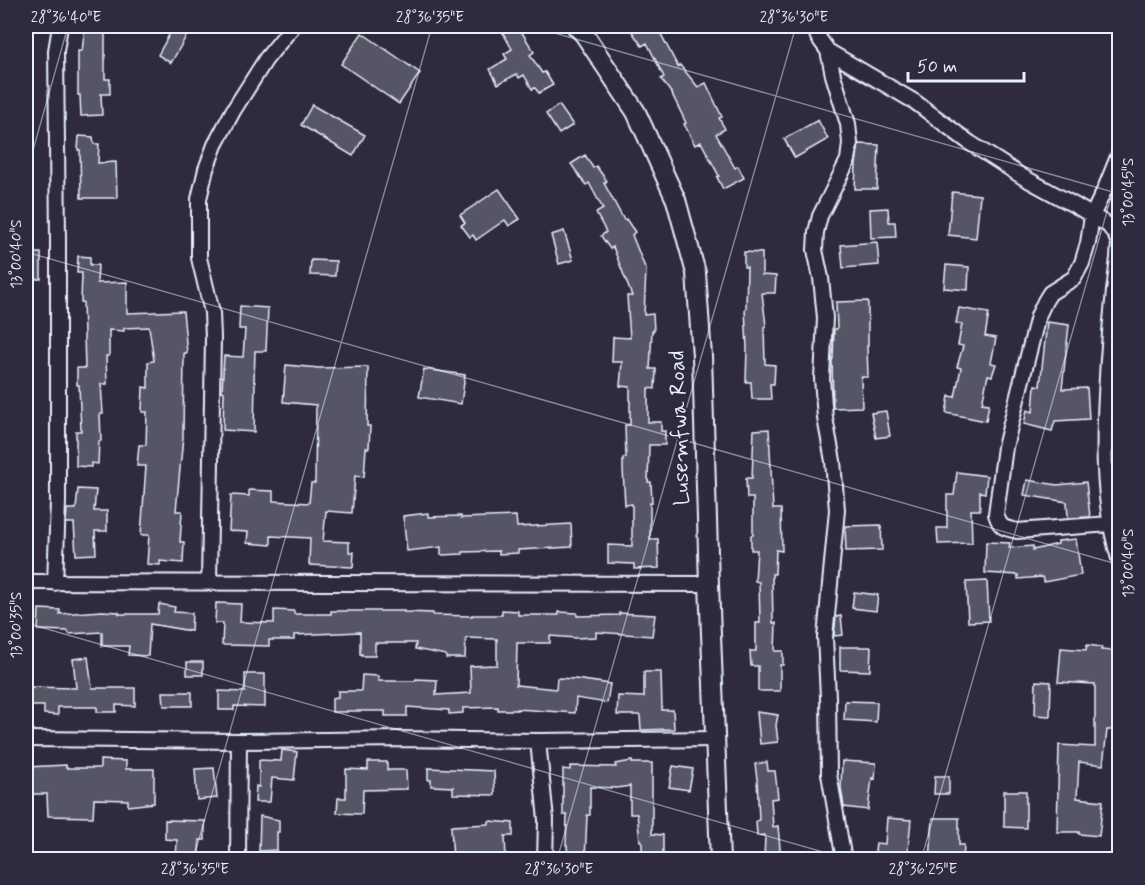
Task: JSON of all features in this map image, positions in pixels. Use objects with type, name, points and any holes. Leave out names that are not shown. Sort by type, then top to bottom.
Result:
[{"type":"street","points":[[55,583],[58,502],[56,51],[60,26]]},
{"type":"street","points":[[209,583],[213,338],[212,312],[199,258],[199,199],[206,169],[215,145],[229,119],[266,59],[294,26]]},
{"type":"street","name":"Lusemfwa Road","points":[[576,26],[584,34],[636,112],[676,200],[696,273],[702,356],[720,860]]},
{"type":"street","points":[[814,26],[818,37],[828,51],[848,124],[850,143],[848,160],[820,216],[815,250],[821,278],[825,318],[822,378],[837,510],[825,637],[829,774],[844,860]]},
{"type":"street","points":[[828,51],[915,102],[970,143],[1023,177],[1108,225],[1115,234],[1119,243],[1108,354],[1104,436],[1106,502],[1119,562]]},
{"type":"street","points":[[1110,524],[1017,531],[1005,529],[996,514],[1005,447],[1038,316],[1050,293],[1074,278],[1082,263],[1092,216],[1119,152]]},
{"type":"street","points":[[26,582],[709,584]]},
{"type":"street","points":[[26,739],[715,740]]},
{"type":"street","points":[[238,860],[239,741]]},
{"type":"street","points":[[538,741],[546,820],[545,860]]},
{"type":"building","points":[[85,26],[105,26],[105,79],[110,79],[110,94],[101,94],[102,115],[81,116],[80,95],[78,95],[78,51],[82,51]]},
{"type":"building","points":[[174,26],[192,26],[171,63],[158,55]]},
{"type":"building","points":[[518,26],[534,52],[530,55],[553,85],[539,93],[535,88],[532,89],[524,75],[519,78],[517,74],[498,84],[490,69],[507,59],[504,54],[512,49],[502,31]]},
{"type":"building","points":[[628,26],[675,26],[661,34],[678,67],[680,65],[698,87],[706,83],[722,117],[719,118],[725,129],[716,134],[735,168],[738,166],[744,178],[723,189],[717,177],[719,176],[701,142],[695,145],[684,124],[686,123],[672,94],[661,79],[664,77],[647,43],[642,46]]},
{"type":"building","points":[[362,33],[420,73],[399,104],[341,64]]},
{"type":"building","points":[[312,105],[365,135],[353,156],[301,125]]},
{"type":"building","points":[[559,105],[573,125],[559,134],[546,114]]},
{"type":"building","points":[[818,120],[828,139],[795,158],[784,139]]},
{"type":"building","points":[[79,136],[93,137],[94,144],[99,144],[98,163],[116,162],[117,198],[81,198]]},
{"type":"building","points":[[859,144],[879,145],[877,189],[855,189]]},
{"type":"building","points":[[585,155],[593,168],[596,166],[607,181],[604,183],[624,220],[626,219],[635,232],[632,235],[646,270],[644,315],[653,314],[654,331],[652,331],[650,369],[656,369],[655,389],[648,388],[648,422],[661,422],[661,431],[665,431],[665,445],[649,445],[648,482],[651,482],[652,503],[650,503],[650,539],[658,539],[659,568],[634,569],[634,564],[608,563],[608,545],[632,546],[632,504],[625,505],[623,469],[623,458],[626,458],[625,425],[630,425],[630,387],[620,386],[622,362],[612,362],[613,337],[630,338],[627,296],[632,296],[613,247],[610,249],[601,236],[606,232],[596,213],[603,209],[589,183],[586,185],[571,164]]},
{"type":"building","points":[[499,189],[520,219],[509,226],[505,220],[476,240],[473,235],[470,237],[461,225],[465,223],[460,215]]},
{"type":"building","points":[[952,192],[980,195],[976,238],[948,235]]},
{"type":"building","points":[[888,208],[889,222],[895,222],[896,237],[871,238],[870,209]]},
{"type":"building","points":[[564,231],[573,260],[559,264],[551,235]]},
{"type":"building","points":[[877,242],[879,265],[843,268],[841,245]]},
{"type":"building","points":[[744,252],[762,253],[762,275],[776,276],[775,293],[762,293],[766,326],[764,327],[765,364],[775,365],[774,384],[770,384],[771,399],[752,399],[751,382],[746,382],[747,267],[744,267]]},
{"type":"building","points":[[26,253],[41,253],[41,279],[26,279]]},
{"type":"building","points":[[78,256],[90,257],[90,265],[98,265],[97,283],[127,282],[127,313],[183,311],[187,353],[184,353],[183,437],[176,511],[182,511],[180,542],[184,542],[183,563],[160,561],[160,565],[147,564],[149,535],[141,535],[146,466],[137,466],[139,445],[146,445],[147,412],[142,412],[143,387],[148,388],[148,362],[154,361],[149,327],[124,328],[124,331],[109,330],[109,356],[106,356],[107,384],[101,384],[103,414],[100,414],[101,441],[99,441],[98,464],[91,463],[91,467],[76,466],[76,431],[81,431],[77,368],[85,368],[83,302],[81,302],[82,273],[77,273]]},
{"type":"building","points":[[311,260],[336,261],[335,276],[310,275]]},
{"type":"building","points":[[946,265],[969,267],[968,290],[944,288]]},
{"type":"building","points":[[868,301],[868,377],[861,377],[862,407],[833,408],[832,359],[834,329],[837,329],[836,302]]},
{"type":"building","points":[[240,306],[268,308],[266,351],[255,351],[254,432],[223,430],[224,356],[243,357],[245,329],[239,329]]},
{"type":"building","points":[[959,308],[989,313],[985,336],[996,338],[991,363],[996,364],[992,376],[988,375],[982,403],[989,404],[986,421],[946,413],[949,396],[955,397],[961,368],[957,367],[963,346],[958,345],[962,324],[956,323]]},
{"type":"building","points":[[1047,322],[1069,325],[1062,389],[1087,388],[1089,419],[1055,421],[1052,431],[1024,424],[1027,410],[1033,412],[1035,385],[1040,386]]},
{"type":"building","points":[[286,365],[319,368],[368,367],[367,426],[370,426],[364,477],[355,476],[352,513],[326,511],[323,541],[349,542],[349,552],[354,552],[353,567],[309,565],[310,538],[271,536],[271,545],[247,543],[248,532],[229,531],[231,495],[249,496],[249,490],[273,491],[273,501],[309,503],[311,483],[315,483],[316,405],[283,402]]},
{"type":"building","points":[[424,369],[465,375],[461,404],[419,397]]},
{"type":"building","points":[[886,411],[890,436],[876,438],[871,413]]},
{"type":"building","points":[[769,429],[773,509],[781,509],[782,551],[776,550],[775,574],[772,574],[773,623],[776,623],[775,651],[783,651],[783,665],[780,665],[780,691],[758,691],[758,666],[751,666],[750,651],[756,651],[756,623],[760,623],[759,582],[755,581],[757,550],[751,550],[753,498],[747,498],[746,478],[752,478],[754,430]]},
{"type":"building","points":[[957,472],[987,476],[985,493],[980,492],[980,510],[971,510],[972,543],[938,544],[937,528],[947,528],[947,495],[954,495]]},
{"type":"building","points":[[1027,480],[1057,485],[1086,482],[1090,517],[1068,518],[1067,502],[1024,495]]},
{"type":"building","points":[[78,489],[96,490],[94,511],[107,511],[107,531],[95,531],[96,554],[76,555],[74,523],[66,523],[67,509],[76,509]]},
{"type":"building","points":[[428,513],[428,517],[516,516],[517,527],[571,524],[572,547],[518,550],[518,553],[499,554],[499,551],[441,555],[441,547],[407,551],[403,516]]},
{"type":"building","points":[[881,525],[882,550],[846,551],[845,526]]},
{"type":"building","points":[[1076,539],[1081,575],[1044,582],[1042,577],[1018,579],[1018,575],[985,573],[986,542],[1010,543],[1009,548],[1033,546],[1033,550],[1058,544],[1058,541]]},
{"type":"building","points":[[987,581],[989,621],[968,622],[966,582]]},
{"type":"building","points":[[854,592],[878,595],[876,611],[852,608]]},
{"type":"building","points":[[216,603],[241,604],[240,622],[274,623],[274,610],[294,611],[294,614],[331,614],[331,611],[404,611],[433,613],[433,615],[472,616],[502,615],[502,610],[518,611],[518,615],[559,615],[559,612],[577,613],[577,616],[619,615],[619,613],[655,615],[652,636],[596,632],[596,637],[550,636],[550,643],[517,643],[516,685],[556,689],[557,678],[610,684],[607,703],[576,698],[575,713],[498,710],[498,707],[463,708],[463,713],[449,714],[449,710],[407,707],[407,716],[385,716],[385,711],[332,712],[332,698],[338,697],[338,691],[361,691],[362,675],[378,676],[378,681],[437,680],[436,695],[471,693],[470,666],[497,665],[497,639],[466,638],[465,658],[446,658],[446,655],[415,649],[416,643],[375,643],[375,656],[362,656],[360,654],[360,632],[294,635],[294,640],[269,640],[269,646],[222,645],[223,623],[215,623]]},
{"type":"building","points":[[159,604],[175,607],[174,612],[192,613],[191,631],[150,624],[148,656],[128,655],[129,646],[102,646],[102,632],[69,634],[68,631],[38,630],[39,609],[60,610],[60,614],[102,611],[119,612],[119,614],[158,614]]},
{"type":"building","points":[[841,616],[843,635],[834,636],[836,617]]},
{"type":"building","points":[[1087,645],[1102,647],[1101,650],[1119,651],[1119,689],[1115,689],[1115,730],[1107,730],[1103,765],[1079,762],[1077,798],[1103,801],[1099,836],[1079,834],[1079,832],[1057,832],[1059,745],[1095,747],[1095,684],[1058,682],[1061,648],[1086,650]]},
{"type":"building","points":[[840,647],[871,647],[870,671],[840,670]]},
{"type":"building","points":[[88,657],[92,688],[135,688],[135,706],[116,705],[116,712],[97,712],[97,707],[58,707],[58,715],[44,714],[44,706],[26,706],[26,687],[76,688],[73,659]]},
{"type":"building","points":[[187,662],[203,662],[203,675],[187,675]]},
{"type":"building","points":[[644,672],[661,672],[662,710],[673,710],[674,729],[641,730],[640,715],[617,715],[618,696],[644,697]]},
{"type":"building","points":[[245,674],[265,674],[265,707],[234,706],[234,710],[219,710],[219,691],[245,692]]},
{"type":"building","points":[[1036,681],[1051,682],[1050,716],[1035,715]]},
{"type":"building","points":[[163,692],[192,692],[192,706],[164,706]]},
{"type":"building","points":[[845,701],[877,702],[876,722],[844,720]]},
{"type":"building","points":[[757,712],[778,715],[776,725],[778,742],[760,744]]},
{"type":"building","points":[[282,750],[297,752],[294,780],[272,778],[270,802],[255,802],[256,786],[259,787],[259,760],[281,761]]},
{"type":"building","points":[[100,760],[126,761],[126,769],[154,769],[154,803],[128,806],[128,800],[94,799],[93,817],[48,816],[47,794],[26,794],[26,767],[66,765],[66,768],[100,768]]},
{"type":"building","points":[[632,761],[632,763],[652,763],[652,834],[663,835],[663,860],[642,860],[642,841],[640,841],[637,814],[630,814],[630,786],[590,787],[590,815],[587,815],[585,860],[568,860],[567,815],[563,815],[563,769],[570,770],[570,766],[616,767],[615,764]]},
{"type":"building","points":[[842,761],[876,763],[868,810],[844,807],[841,788]]},
{"type":"building","points":[[368,762],[387,762],[387,770],[406,770],[407,789],[363,790],[362,814],[337,813],[338,798],[346,798],[346,769],[368,770]]},
{"type":"building","points":[[767,762],[768,771],[775,771],[778,798],[771,799],[773,827],[778,826],[781,860],[764,860],[765,835],[757,836],[756,821],[759,820],[755,764]]},
{"type":"building","points":[[673,766],[693,769],[689,790],[669,787]]},
{"type":"building","points":[[214,768],[217,798],[197,800],[195,769]]},
{"type":"building","points":[[428,768],[494,771],[495,795],[453,794],[453,787],[431,786],[431,780],[428,780]]},
{"type":"building","points":[[935,776],[949,776],[949,794],[934,794]]},
{"type":"building","points":[[1004,791],[1026,791],[1026,828],[1004,827]]},
{"type":"building","points":[[260,816],[279,820],[277,850],[259,851]]},
{"type":"building","points":[[887,818],[911,820],[907,860],[874,860],[876,843],[885,844]]},
{"type":"building","points":[[933,818],[959,818],[959,845],[964,845],[963,860],[930,860]]},
{"type":"building","points":[[165,820],[205,821],[205,840],[200,840],[198,860],[176,860],[177,840],[165,839]]},
{"type":"building","points":[[489,821],[513,823],[513,836],[505,836],[506,860],[453,860],[451,826],[489,824]]}]
